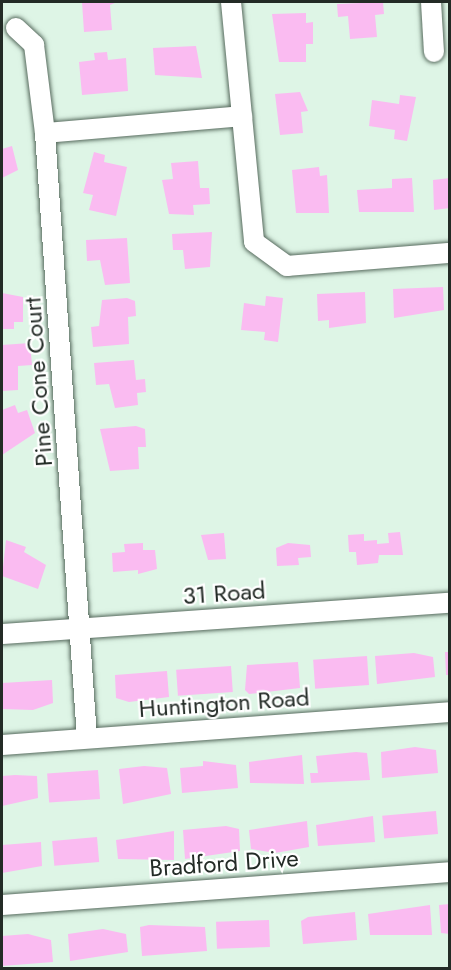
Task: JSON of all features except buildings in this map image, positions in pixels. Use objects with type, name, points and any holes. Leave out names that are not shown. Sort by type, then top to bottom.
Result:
[{"type":"street","points":[[231,2],[254,242],[287,266],[450,253]]},
{"type":"street","points":[[431,2],[434,52]]},
{"type":"street","name":"Pine Cone Court","points":[[16,28],[34,45],[45,133],[87,738]]},
{"type":"street","points":[[45,133],[242,116]]},
{"type":"street","name":"31 Road","points":[[2,634],[450,603]]},
{"type":"street","name":"Huntington Road","points":[[2,745],[450,712]]},
{"type":"street","name":"Bradford Drive","points":[[2,905],[450,872]]}]
